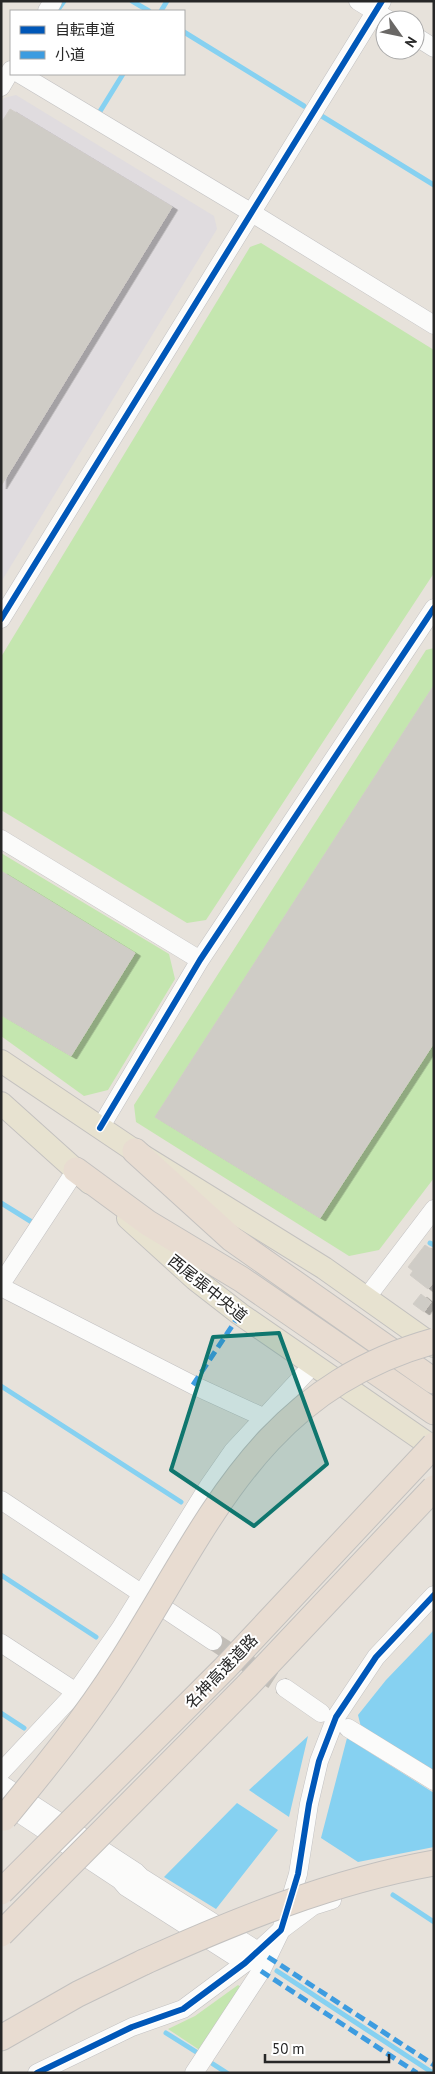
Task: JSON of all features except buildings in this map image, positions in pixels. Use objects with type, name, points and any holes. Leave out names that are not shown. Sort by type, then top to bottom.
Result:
[{"type":"highway","points":[[135,1151],[232,1239],[434,1381]]},
{"type":"highway","points":[[76,1170],[148,1222],[241,1279],[434,1412]]},
{"type":"highway","points":[[2,1814],[68,1739],[96,1701],[203,1527],[233,1482],[263,1444],[309,1402],[350,1375],[384,1358],[434,1341]]},
{"type":"highway","name":"名神高速道路","points":[[1,1892],[224,1668],[434,1447]]},
{"type":"highway","name":"名神高速道路","points":[[1,1934],[248,1686],[434,1488]]},
{"type":"highway","points":[[1,2038],[78,1994],[144,1962],[295,1900],[400,1869],[434,1863]]},
{"type":"main road","points":[[1,1061],[135,1151],[282,1240],[367,1297],[434,1346]]},
{"type":"main road","name":"西尾張中央道","points":[[1,1103],[195,1279],[246,1319],[312,1366],[434,1447]]},
{"type":"street","points":[[358,1],[380,10]]},
{"type":"street","points":[[1,619],[252,213],[375,22]]},
{"type":"street","points":[[1,87],[10,71]]},
{"type":"street","points":[[22,75],[434,325]]},
{"type":"street","points":[[100,1128],[200,960],[434,608]]},
{"type":"street","points":[[1,839],[200,960]]},
{"type":"street","points":[[76,1170],[1,1286],[194,1385],[265,1418]]},
{"type":"street","points":[[367,1297],[434,1208]]},
{"type":"street","points":[[1,1772],[76,1692],[142,1594],[233,1450],[312,1366]]},
{"type":"street","points":[[1,1500],[213,1641]]},
{"type":"street","points":[[194,2073],[261,1971],[281,1930],[298,1874],[309,1804],[319,1761],[336,1718],[346,1699],[376,1657],[434,1596]]},
{"type":"street","points":[[1,1643],[76,1692]]},
{"type":"street","points":[[285,1688],[321,1712]]},
{"type":"street","points":[[348,1728],[434,1780]]},
{"type":"street","points":[[1,1784],[136,1872],[140,1877],[258,1950]]},
{"type":"street","points":[[2,1814],[120,1880],[126,1888],[245,1963]]},
{"type":"street","points":[[37,2073],[132,2027],[183,2009],[245,1963],[281,1930],[313,1906],[390,1882],[434,1875]]},
{"type":"highlighted area","points":[[279,1333],[327,1464],[254,1526],[171,1470],[213,1337]]},
{"type":"shaded area","points":[[16,95],[214,216],[217,229],[1,582],[1,103],[4,98]]},
{"type":"green space","points":[[261,243],[434,350],[434,573],[206,920],[187,923],[1,810],[1,657],[250,247]]},
{"type":"green space","points":[[434,648],[434,1178],[379,1250],[349,1256],[136,1122],[134,1105],[426,650]]},
{"type":"green space","points":[[1,853],[169,954],[175,979],[108,1090],[84,1096],[1,1036]]},
{"type":"green space","points":[[238,1985],[242,1988],[201,2051],[168,2029],[195,2016]]},
{"type":"water","points":[[434,1630],[434,1772],[361,1727],[358,1715],[386,1680]]},
{"type":"water","points":[[308,1736],[289,1817],[249,1790]]},
{"type":"water","points":[[347,1738],[434,1793],[434,1847],[358,1862],[321,1838]]},
{"type":"water","points":[[237,1803],[278,1830],[216,1909],[164,1877]]},
{"type":"waterway","points":[[58,10],[64,1]]},
{"type":"waterway","points":[[132,1],[147,10]]},
{"type":"waterway","points":[[162,10],[167,1]]},
{"type":"waterway","points":[[185,33],[304,106]]},
{"type":"waterway","points":[[99,113],[122,75]]},
{"type":"waterway","points":[[320,115],[434,185]]},
{"type":"waterway","points":[[1,1203],[35,1224]]},
{"type":"waterway","points":[[430,1243],[434,1245]]},
{"type":"waterway","points":[[1,1386],[181,1502]]},
{"type":"waterway","points":[[1,1575],[96,1637]]},
{"type":"waterway","points":[[1,1713],[24,1728]]},
{"type":"waterway","points":[[393,1895],[434,1922]]},
{"type":"waterway","points":[[277,1971],[433,2073]]},
{"type":"waterway","points":[[166,2033],[201,2055]]},
{"type":"waterway","points":[[213,2064],[227,2073]]},
{"type":"tunnel","points":[[213,1641],[285,1688]]},
{"type":"marked path","points":[[193,1385],[240,1314]]},
{"type":"marked path","points":[[268,1957],[434,2065]]},
{"type":"marked path","points":[[261,1971],[417,2073]]},
{"type":"cycle path","points":[[1,619],[382,1]]},
{"type":"cycle path","points":[[100,1128],[200,960],[434,608]]},
{"type":"cycle path","points":[[37,2073],[132,2027],[183,2009],[245,1963],[281,1930],[298,1874],[309,1804],[319,1761],[336,1717],[376,1657],[434,1595]]}]
